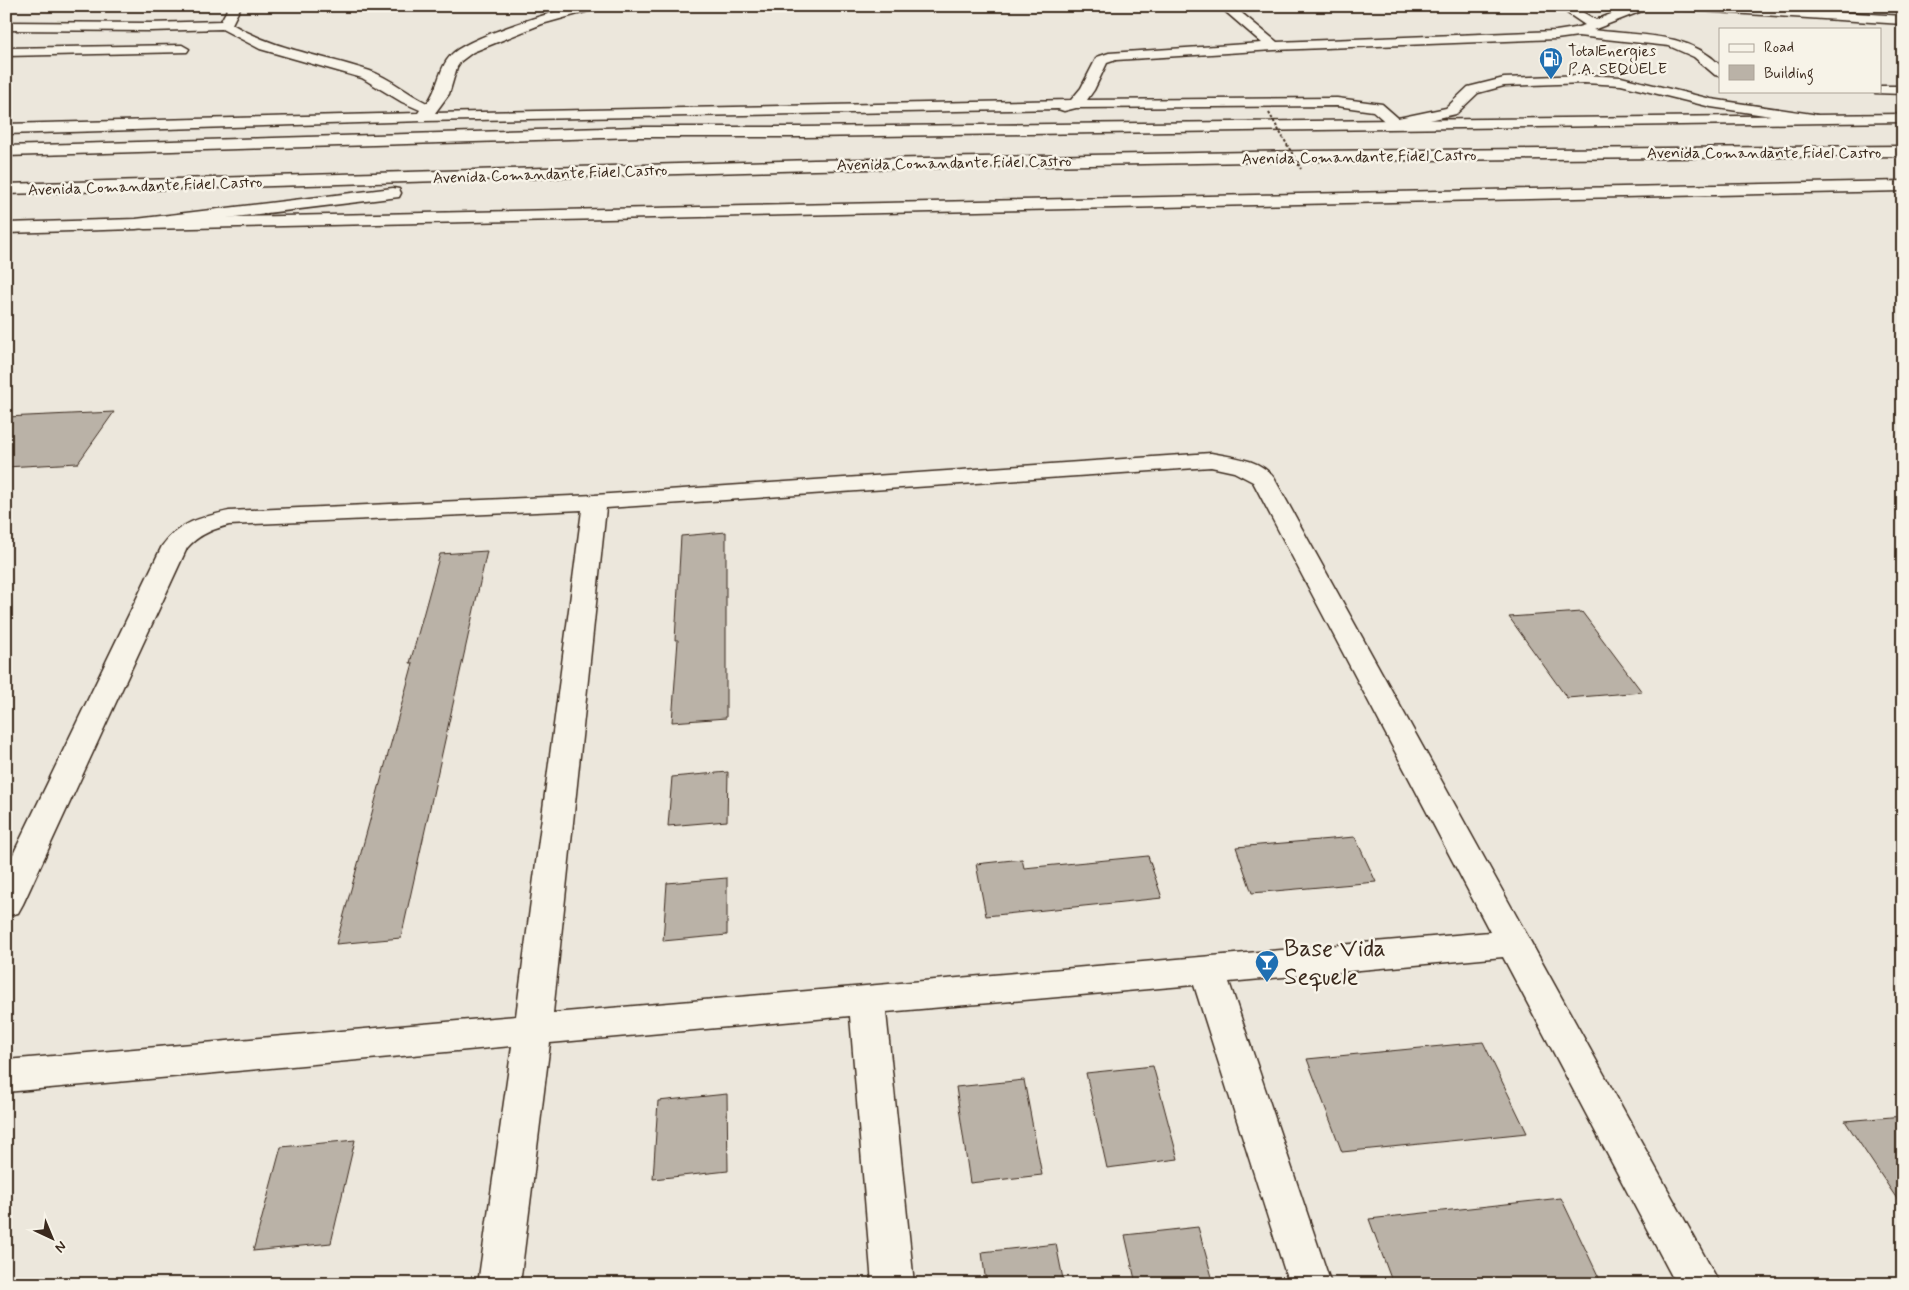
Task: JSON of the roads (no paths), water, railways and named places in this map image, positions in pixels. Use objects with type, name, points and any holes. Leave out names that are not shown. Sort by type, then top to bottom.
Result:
[{"type":"main road","points":[[225,25],[235,6]]},
{"type":"main road","points":[[400,140],[442,94],[450,67],[456,58],[468,49],[538,21],[592,6]]},
{"type":"main road","points":[[1224,6],[1274,46]]},
{"type":"main road","points":[[1564,6],[1596,26]]},
{"type":"main road","points":[[985,129],[1075,104],[1086,90],[1102,60],[1114,56],[1274,46],[1533,37],[1578,32],[1643,6]]},
{"type":"main road","points":[[1684,6],[1903,20]]},
{"type":"main road","points":[[6,26],[150,27],[225,25],[265,46],[367,75],[426,113]]},
{"type":"main road","points":[[1578,32],[1651,40],[1679,46],[1699,54],[1719,71]]},
{"type":"main road","points":[[6,52],[182,48]]},
{"type":"main road","points":[[6,129],[426,113],[490,117],[1075,104],[1337,102],[1377,107],[1396,123],[1451,111],[1473,90],[1486,86],[1504,82],[1584,79],[1621,81],[1711,103],[1812,118]]},
{"type":"main road","points":[[1882,90],[1903,90]]},
{"type":"main road","name":"Avenida Comandante Fidel Castro","points":[[6,151],[638,132],[1903,118]]},
{"type":"main road","name":"Avenida Comandante Fidel Castro","points":[[6,189],[824,165],[1290,157],[1903,151]]},
{"type":"main road","points":[[136,224],[551,174]]},
{"type":"main road","points":[[6,228],[1903,186]]},
{"type":"main road","points":[[6,904],[175,546],[181,537],[193,528],[229,518],[594,502],[1212,460],[1241,466],[1262,478],[1699,1284]]},
{"type":"main road","points":[[499,1284],[533,1029],[594,502]]},
{"type":"main road","points":[[6,1076],[1513,943]]},
{"type":"main road","points":[[1208,970],[1310,1284]]},
{"type":"main road","points":[[867,1000],[893,1284]]},
{"type":"place","name":"TotalEnergies P.A. SEQUELE","points":[[1551,80]]},
{"type":"place","name":"Base Vida Sequele","points":[[1267,983]]}]
